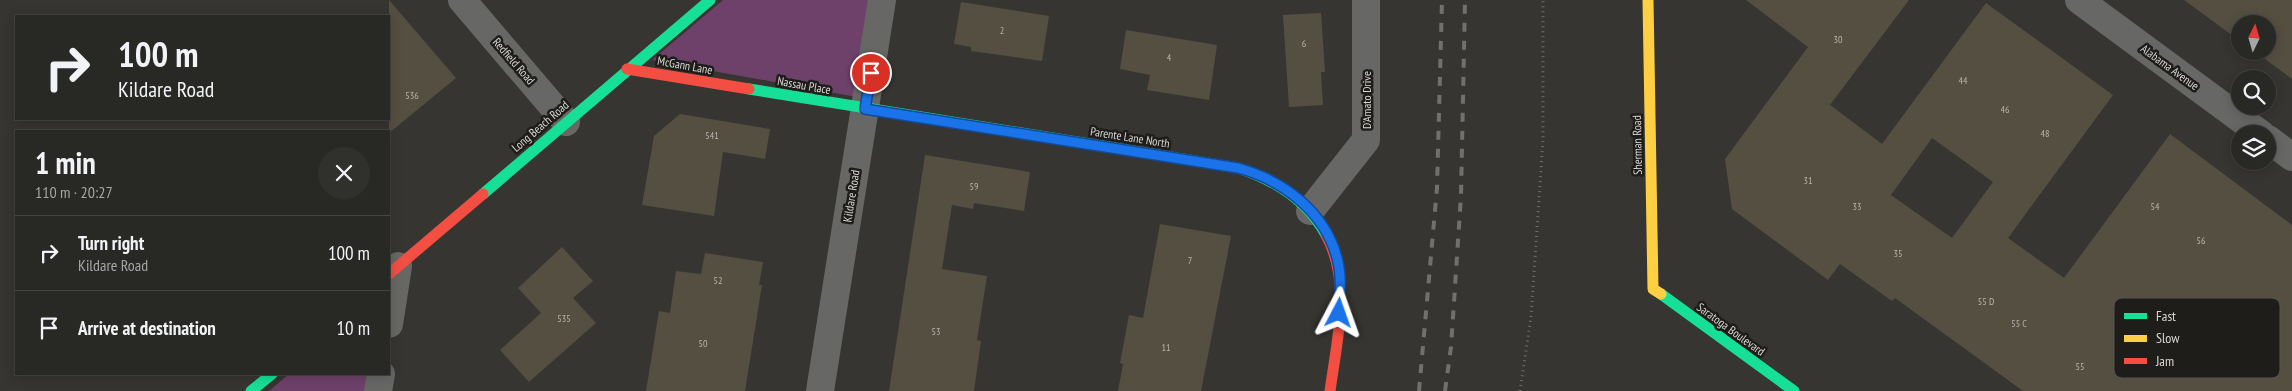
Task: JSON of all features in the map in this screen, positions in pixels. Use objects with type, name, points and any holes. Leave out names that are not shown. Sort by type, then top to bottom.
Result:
[{"type":"street","name":"Redfield Road","points":[[462,0],[566,122]]},
{"type":"street","name":"Long Beach Road","points":[[393,270],[710,0]]},
{"type":"street","name":"Kildare Road","points":[[820,391],[882,0]]},
{"type":"street","name":"D'Amato Drive","points":[[1310,211],[1366,140],[1366,0]]},
{"type":"street","name":"Sherman Road","points":[[1648,0],[1653,289]]},
{"type":"street","name":"Alabama Avenue","points":[[2079,0],[2249,125]]},
{"type":"street","name":"McGann Lane","points":[[627,69],[739,88]]},
{"type":"street","name":"Nassau Place","points":[[739,88],[865,109]]},
{"type":"street","name":"Parente Lane North","points":[[865,109],[1238,168],[1269,178],[1298,199],[1310,211],[1329,239],[1337,258],[1341,285],[1330,391]]},
{"type":"street","points":[[2276,145],[2292,157]]},
{"type":"street","points":[[390,310],[393,270]]},
{"type":"street","name":"Saratoga Boulevard","points":[[1653,289],[1794,391]]},
{"type":"street","points":[[251,391],[271,375]]},
{"type":"street","points":[[378,391],[381,375]]},
{"type":"path","points":[[1520,391],[1531,317],[1543,140],[1543,0]]},
{"type":"shaded area","points":[[723,0],[872,0],[857,97],[652,60]]},
{"type":"shaded area","points":[[288,375],[369,375],[367,391],[269,391]]},
{"type":"building","points":[[389,0],[456,78],[390,132],[390,15]]},
{"type":"building","points":[[1746,0],[1909,0],[1830,105],[1882,144],[1986,3],[2113,95],[2008,238],[2064,278],[2170,134],[2292,225],[2292,391],[2023,391],[1895,298],[1892,301],[1840,264],[1828,280],[1732,209],[1725,159],[1808,47]],"holes":[[[1932,138],[1993,182],[1952,238],[1891,195]]]},
{"type":"building","points":[[2184,0],[2292,0],[2292,79],[2266,60],[2276,60],[2276,15],[2231,15],[2231,34]]},
{"type":"building","points":[[961,2],[1049,16],[1042,61],[971,51],[971,47],[954,44]]},
{"type":"building","points":[[1321,13],[1325,72],[1321,72],[1323,105],[1289,107],[1283,15]]},
{"type":"building","points":[[1126,30],[1217,45],[1209,100],[1147,90],[1150,75],[1120,69]]},
{"type":"building","points":[[680,114],[770,129],[765,159],[723,152],[714,216],[642,205],[654,136]]},
{"type":"building","points":[[925,155],[1030,172],[1024,211],[974,203],[973,209],[952,205],[942,269],[987,276],[977,340],[981,341],[974,391],[889,391]]},
{"type":"building","points":[[1160,224],[1231,236],[1201,391],[1118,391],[1123,364],[1120,363],[1129,315],[1143,318]]},
{"type":"building","points":[[562,247],[593,281],[573,298],[596,323],[529,382],[500,350],[541,313],[518,288]]},
{"type":"building","points":[[705,253],[763,262],[759,285],[762,285],[745,391],[646,391],[659,311],[670,313],[676,271],[701,274]]},
{"type":"railway","points":[[1419,391],[1437,188],[1442,0]]},
{"type":"railway","points":[[1445,391],[1451,347],[1461,196],[1465,0]]},
{"type":"traffic: fast","points":[[483,194],[710,0]]},
{"type":"traffic: fast","points":[[749,89],[1238,168],[1265,179],[1289,193],[1309,211],[1326,235]]},
{"type":"traffic: fast","points":[[1661,294],[1794,391]]},
{"type":"traffic: fast","points":[[251,391],[271,375]]},
{"type":"traffic: slow","points":[[1648,0],[1653,289],[1661,294]]},
{"type":"traffic: jam","points":[[627,69],[749,89]]},
{"type":"traffic: jam","points":[[390,273],[483,194]]},
{"type":"traffic: jam","points":[[1326,235],[1334,253],[1339,272],[1341,292],[1339,331],[1330,391]]},
{"type":"route","points":[[871,73],[865,109],[1238,168],[1269,178],[1282,186],[1310,211],[1320,223],[1329,239],[1337,258],[1341,285],[1339,313]]}]
